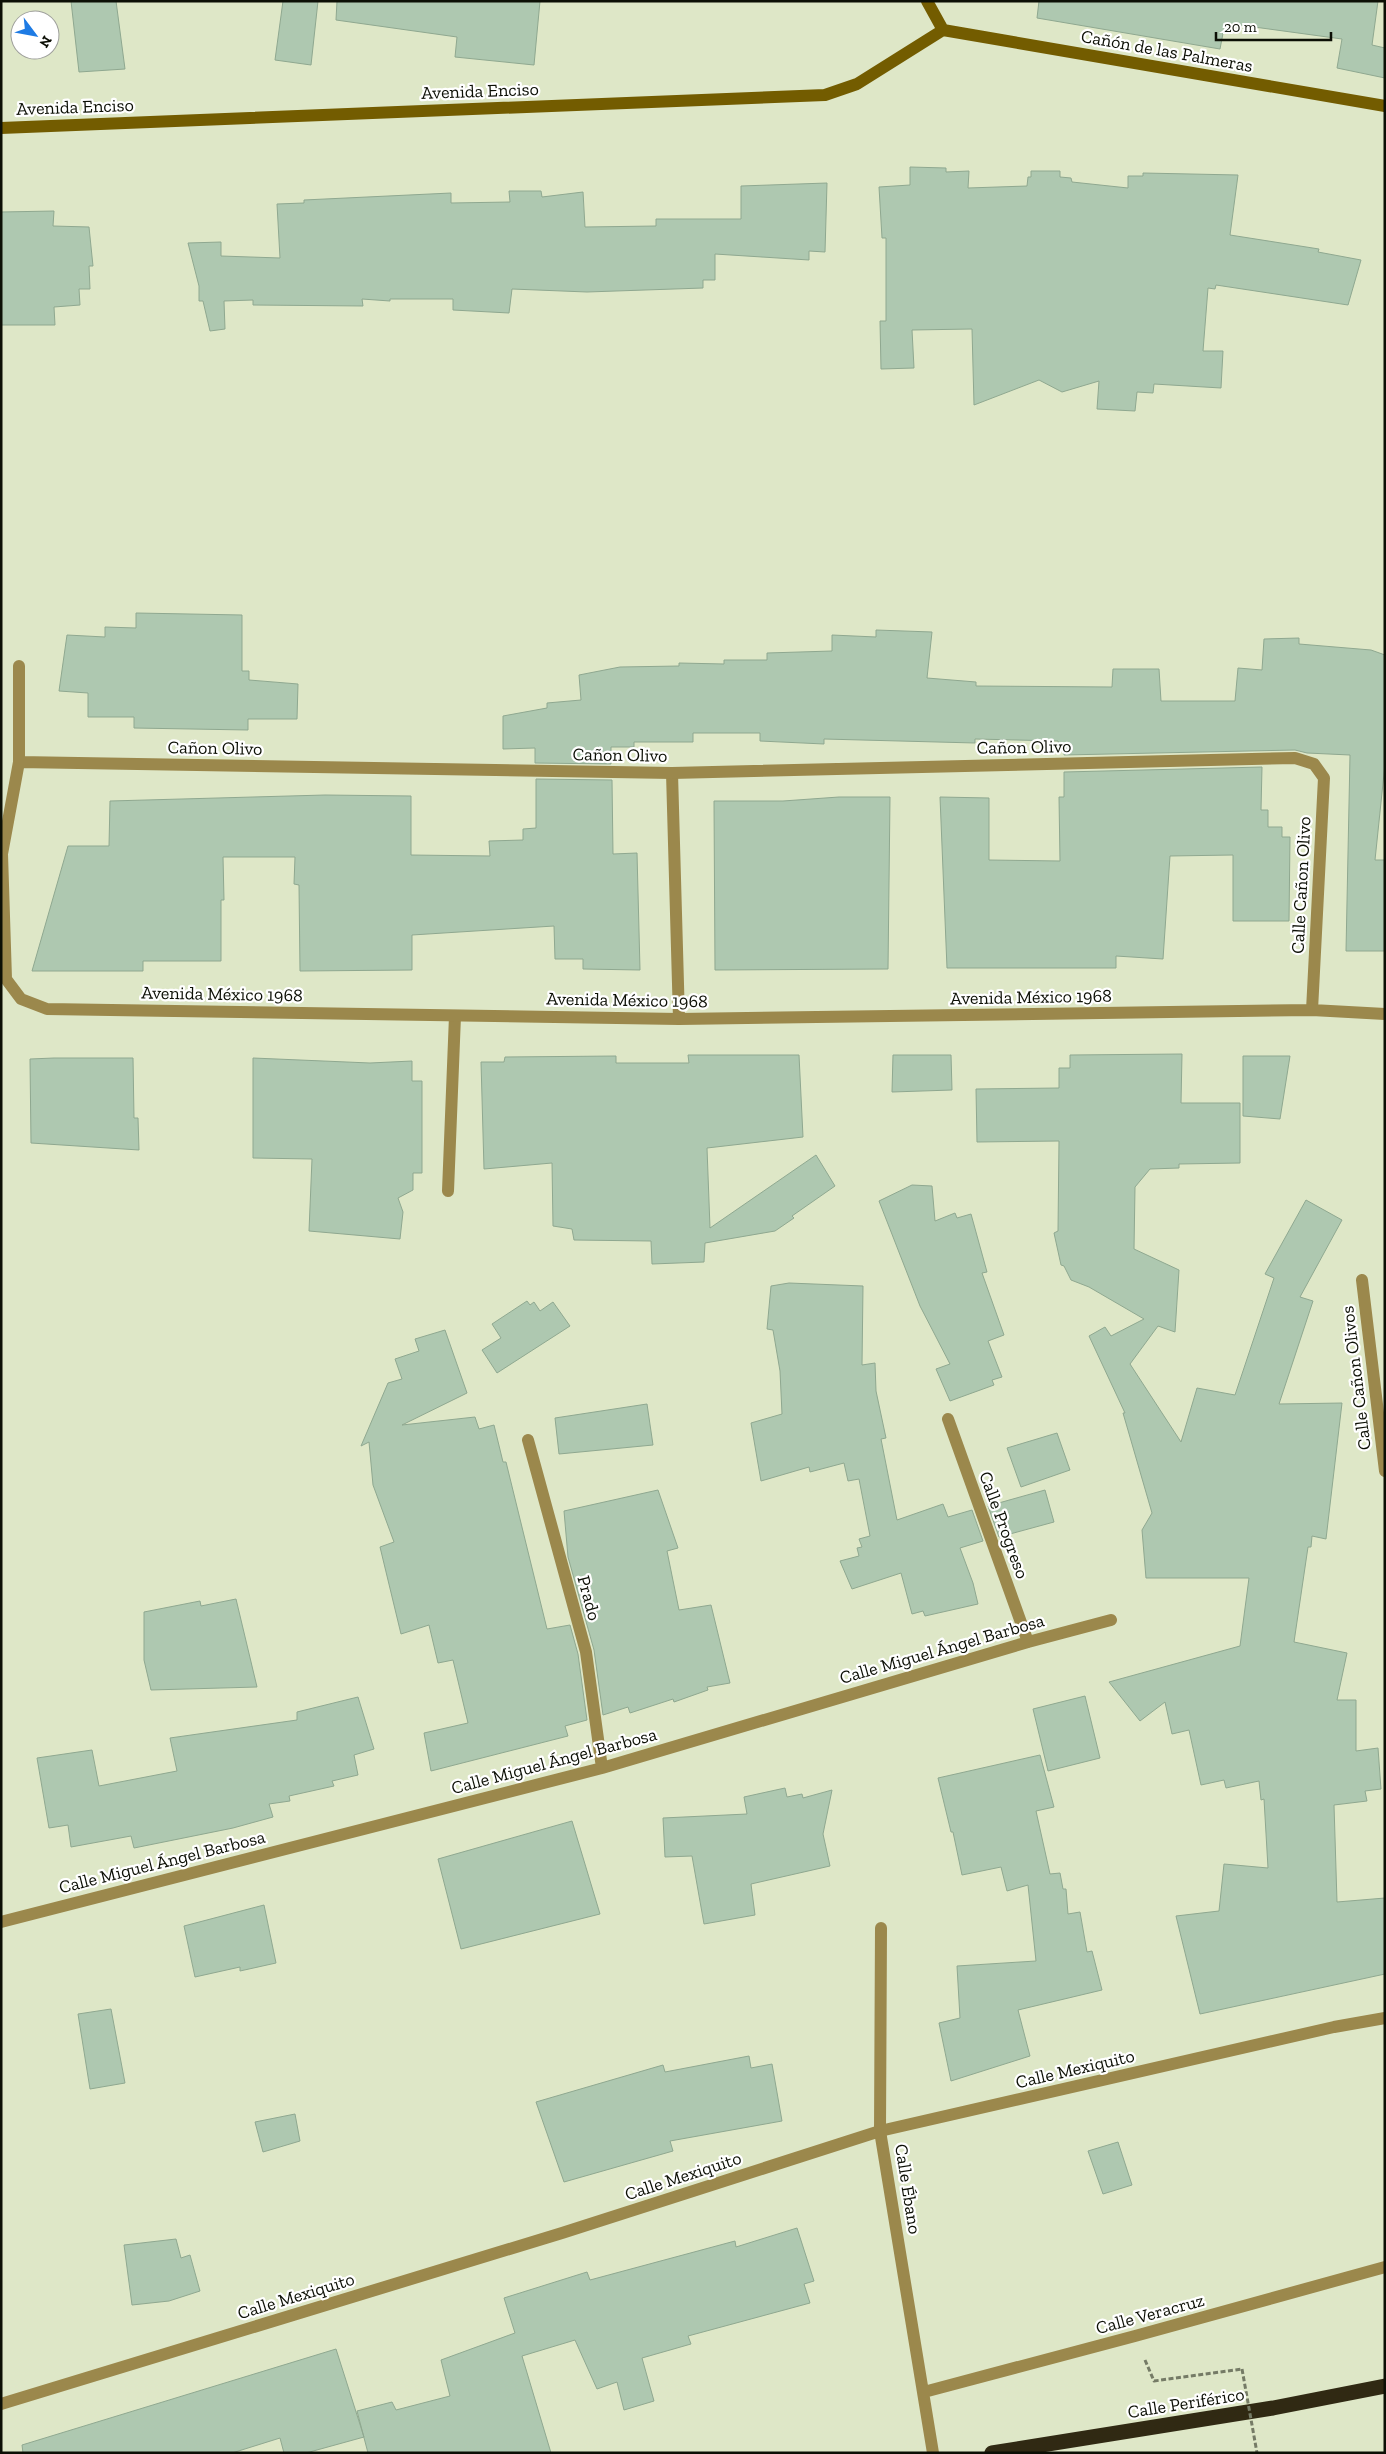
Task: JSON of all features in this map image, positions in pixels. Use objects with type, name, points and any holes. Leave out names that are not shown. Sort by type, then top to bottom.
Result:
[{"type":"highway","name":"Calle Periférico","points":[[992,2453],[1273,2408],[1385,2386]]},
{"type":"main road","points":[[927,1],[942,30]]},
{"type":"main road","name":"Cañón de las Palmeras","points":[[942,30],[1385,106]]},
{"type":"main road","name":"Avenida Enciso","points":[[1,128],[825,95],[857,84],[942,30]]},
{"type":"street","points":[[2,854],[19,762],[18,666]]},
{"type":"street","name":"Cañon Olivo","points":[[19,762],[672,773],[1295,758],[1314,764]]},
{"type":"street","name":"Calle Cañon Olivo","points":[[1312,1010],[1324,778],[1314,764]]},
{"type":"street","points":[[672,773],[679,1019]]},
{"type":"street","name":"Avenida México 1968","points":[[2,854],[6,979],[21,999],[48,1009],[679,1019],[1312,1010],[1385,1014]]},
{"type":"street","points":[[448,1191],[455,1016]]},
{"type":"street","name":"Calle Cañon Olivos","points":[[1362,1280],[1385,1470]]},
{"type":"street","name":"Calle Progreso","points":[[948,1420],[1028,1642]]},
{"type":"street","name":"Prado","points":[[528,1440],[586,1652],[602,1768]]},
{"type":"street","name":"Calle Miguel Ángel Barbosa","points":[[1,1922],[602,1768],[1028,1642],[1111,1620]]},
{"type":"street","name":"Calle Ébano","points":[[881,1928],[880,2131],[933,2453]]},
{"type":"street","name":"Calle Mexiquito","points":[[1,2404],[562,2233],[880,2131],[1334,2027],[1385,2018]]},
{"type":"street","name":"Calle Veracruz","points":[[924,2392],[1385,2267]]},
{"type":"path","points":[[1154,2381],[1242,2369],[1257,2453]]},
{"type":"building","points":[[71,1],[116,1],[125,69],[79,72]]},
{"type":"building","points":[[283,1],[318,1],[311,65],[275,60]]},
{"type":"building","points":[[337,1],[540,1],[534,65],[455,57],[457,37],[336,20]]},
{"type":"building","points":[[1039,1],[1378,1],[1372,45],[1385,48],[1385,78],[1337,68],[1342,39],[1225,23],[1220,49],[1037,18]]},
{"type":"building","points":[[910,167],[946,168],[946,172],[969,171],[968,188],[1027,186],[1028,177],[1031,177],[1031,171],[1060,171],[1060,177],[1071,178],[1072,182],[1128,188],[1128,176],[1143,176],[1143,173],[1238,175],[1230,235],[1319,249],[1318,252],[1361,260],[1348,305],[1216,285],[1215,289],[1208,288],[1203,351],[1223,351],[1221,388],[1154,384],[1153,393],[1137,392],[1135,411],[1097,409],[1099,381],[1062,392],[1039,380],[974,405],[972,329],[912,330],[914,368],[881,369],[880,321],[886,321],[886,238],[882,238],[879,187],[910,185]]},
{"type":"building","points":[[827,183],[825,252],[809,251],[809,260],[715,254],[715,280],[703,280],[703,288],[587,292],[512,289],[509,313],[453,310],[453,299],[390,299],[390,301],[362,299],[363,306],[253,305],[253,300],[224,301],[225,329],[210,331],[203,301],[199,301],[199,286],[188,243],[221,242],[221,256],[280,258],[277,204],[304,203],[304,200],[451,193],[451,203],[510,202],[509,191],[541,191],[542,197],[583,192],[585,227],[656,226],[656,219],[741,219],[741,186]]},
{"type":"building","points":[[54,211],[53,226],[89,227],[93,266],[89,266],[90,289],[79,289],[80,305],[54,307],[55,325],[1,325],[1,212]]},
{"type":"building","points":[[136,613],[242,615],[242,671],[249,671],[249,680],[298,684],[297,719],[248,719],[248,730],[134,728],[134,717],[88,717],[88,693],[59,691],[67,635],[105,637],[105,627],[136,628]]},
{"type":"building","points":[[876,630],[932,632],[927,678],[976,682],[976,686],[1112,687],[1113,669],[1159,669],[1161,701],[1235,701],[1238,668],[1262,670],[1264,639],[1299,638],[1299,644],[1371,650],[1385,655],[1385,764],[1375,860],[1385,860],[1385,951],[1346,951],[1350,755],[1307,753],[1295,750],[1064,755],[1064,745],[1059,745],[1058,741],[975,739],[975,743],[824,739],[824,744],[760,741],[760,733],[693,733],[693,742],[634,742],[634,747],[611,747],[611,764],[535,763],[535,748],[503,749],[503,716],[547,708],[547,703],[581,700],[579,675],[620,667],[679,666],[679,663],[724,664],[724,660],[767,660],[767,653],[832,651],[832,635],[876,637]]},
{"type":"building","points":[[1262,767],[1261,810],[1268,810],[1268,827],[1282,827],[1282,837],[1290,837],[1289,921],[1233,921],[1233,855],[1170,856],[1163,959],[1116,956],[1116,968],[947,968],[940,797],[989,798],[989,860],[1060,861],[1059,797],[1064,797],[1064,772]]},
{"type":"building","points":[[536,779],[612,780],[613,854],[637,853],[640,970],[583,969],[583,959],[555,959],[554,926],[412,935],[412,970],[300,971],[299,885],[294,884],[295,857],[223,857],[224,900],[221,900],[221,961],[143,961],[143,971],[32,971],[68,846],[109,846],[110,801],[325,795],[411,796],[411,855],[490,856],[489,841],[523,840],[523,829],[536,828]]},
{"type":"building","points":[[839,797],[890,797],[888,969],[715,970],[714,801],[783,801]]},
{"type":"building","points":[[1182,1054],[1181,1103],[1240,1103],[1240,1163],[1179,1164],[1179,1168],[1150,1169],[1135,1187],[1134,1249],[1179,1270],[1175,1332],[1158,1326],[1130,1364],[1181,1442],[1197,1388],[1235,1395],[1274,1278],[1265,1274],[1306,1200],[1342,1220],[1300,1297],[1313,1301],[1279,1404],[1342,1403],[1326,1539],[1312,1536],[1311,1547],[1308,1547],[1294,1642],[1347,1653],[1337,1700],[1356,1700],[1356,1751],[1378,1748],[1381,1789],[1365,1791],[1367,1801],[1334,1805],[1337,1902],[1385,1898],[1385,1974],[1200,2014],[1176,1916],[1219,1911],[1224,1864],[1268,1868],[1264,1799],[1261,1800],[1259,1781],[1226,1788],[1224,1780],[1201,1785],[1189,1730],[1172,1734],[1165,1702],[1140,1721],[1109,1682],[1240,1646],[1249,1578],[1146,1578],[1142,1530],[1152,1513],[1123,1413],[1125,1413],[1089,1336],[1105,1327],[1111,1336],[1144,1319],[1089,1287],[1071,1280],[1064,1266],[1061,1265],[1054,1233],[1058,1231],[1059,1141],[977,1142],[976,1089],[1059,1088],[1059,1068],[1070,1068],[1070,1055]]},
{"type":"building","points":[[688,1055],[799,1055],[803,1137],[707,1148],[710,1228],[816,1155],[835,1186],[792,1216],[794,1218],[775,1231],[705,1243],[704,1262],[652,1264],[651,1241],[574,1240],[572,1229],[553,1226],[552,1163],[484,1169],[481,1062],[504,1062],[505,1057],[616,1056],[616,1063],[689,1063]]},
{"type":"building","points":[[893,1055],[951,1055],[952,1090],[892,1092]]},
{"type":"building","points":[[1243,1056],[1290,1056],[1280,1119],[1243,1116]]},
{"type":"building","points":[[133,1058],[134,1118],[138,1118],[139,1150],[31,1143],[30,1059]]},
{"type":"building","points":[[253,1058],[370,1063],[412,1061],[412,1081],[422,1081],[422,1173],[413,1173],[413,1190],[398,1198],[403,1212],[400,1239],[309,1231],[312,1159],[253,1158]]},
{"type":"building","points":[[912,1185],[932,1186],[935,1221],[955,1213],[957,1218],[971,1214],[987,1272],[982,1273],[1004,1335],[988,1341],[1002,1377],[992,1380],[994,1385],[950,1401],[936,1369],[950,1364],[920,1306],[879,1201]]},
{"type":"building","points":[[789,1283],[863,1286],[862,1365],[875,1363],[876,1391],[886,1438],[881,1439],[897,1520],[943,1504],[948,1517],[972,1510],[983,1541],[960,1548],[973,1583],[978,1604],[925,1616],[923,1611],[912,1614],[901,1573],[852,1589],[840,1561],[859,1556],[857,1548],[862,1547],[859,1539],[870,1536],[859,1479],[848,1481],[844,1463],[810,1472],[809,1467],[761,1481],[751,1423],[782,1414],[780,1371],[773,1330],[767,1329],[771,1286]]},
{"type":"building","points":[[527,1301],[530,1305],[534,1302],[540,1311],[553,1302],[570,1326],[497,1373],[482,1350],[501,1338],[492,1324]]},
{"type":"building","points":[[445,1330],[467,1393],[402,1425],[475,1417],[479,1429],[494,1425],[503,1462],[506,1462],[547,1629],[570,1625],[578,1654],[587,1720],[565,1726],[568,1736],[431,1771],[424,1733],[468,1723],[453,1660],[438,1663],[429,1625],[401,1634],[380,1547],[394,1542],[373,1485],[369,1442],[361,1446],[388,1383],[402,1379],[395,1359],[419,1351],[415,1339]]},
{"type":"building","points":[[647,1404],[653,1445],[559,1454],[555,1418]]},
{"type":"building","points":[[1057,1433],[1070,1470],[1021,1487],[1007,1448]]},
{"type":"building","points":[[658,1490],[678,1548],[667,1551],[679,1610],[711,1605],[730,1683],[707,1687],[708,1690],[674,1702],[673,1699],[630,1713],[628,1707],[603,1715],[594,1650],[568,1557],[564,1511]]},
{"type":"building","points":[[1045,1490],[1054,1522],[999,1537],[988,1506]]},
{"type":"building","points":[[236,1599],[257,1687],[151,1690],[144,1660],[144,1612],[200,1601],[201,1606]]},
{"type":"building","points":[[1085,1696],[1100,1758],[1048,1771],[1033,1709]]},
{"type":"building","points":[[358,1697],[374,1749],[354,1755],[358,1775],[332,1781],[334,1786],[289,1796],[290,1801],[269,1804],[273,1817],[233,1828],[134,1848],[131,1836],[71,1847],[68,1825],[49,1828],[37,1758],[92,1750],[99,1786],[177,1771],[170,1738],[297,1720],[297,1712]]},
{"type":"building","points":[[1040,1755],[1054,1807],[1036,1811],[1050,1874],[1060,1873],[1063,1889],[1066,1889],[1068,1914],[1080,1912],[1087,1952],[1092,1951],[1102,1990],[1018,2010],[1030,2056],[951,2081],[939,2023],[960,2018],[957,1966],[1036,1961],[1028,1885],[1007,1891],[1001,1867],[962,1875],[953,1832],[951,1832],[938,1778]]},
{"type":"building","points":[[785,1788],[787,1797],[802,1794],[803,1798],[832,1790],[823,1834],[830,1866],[751,1884],[755,1915],[704,1924],[692,1856],[665,1857],[663,1818],[747,1814],[744,1797]]},
{"type":"building","points":[[572,1821],[600,1914],[461,1949],[438,1859]]},
{"type":"building","points":[[264,1905],[276,1963],[240,1971],[240,1967],[195,1977],[184,1926]]},
{"type":"building","points":[[111,2009],[125,2083],[90,2089],[78,2014]]},
{"type":"building","points":[[749,2056],[751,2068],[772,2064],[782,2121],[670,2141],[673,2151],[564,2182],[536,2102],[663,2065],[665,2072]]},
{"type":"building","points":[[295,2114],[300,2141],[263,2152],[255,2122]]},
{"type":"building","points":[[1118,2142],[1132,2185],[1103,2194],[1088,2151]]},
{"type":"building","points":[[797,2228],[814,2281],[804,2284],[810,2303],[688,2336],[691,2344],[642,2358],[654,2401],[624,2410],[617,2382],[597,2389],[575,2340],[522,2356],[551,2453],[368,2453],[357,2411],[392,2402],[396,2410],[450,2396],[441,2360],[515,2333],[504,2298],[587,2272],[590,2280],[735,2241],[736,2247]]},
{"type":"building","points":[[176,2239],[181,2258],[190,2255],[200,2291],[169,2301],[132,2305],[124,2245]]},
{"type":"building","points":[[336,2349],[364,2437],[306,2453],[284,2453],[280,2438],[232,2453],[23,2453],[22,2445]]}]
